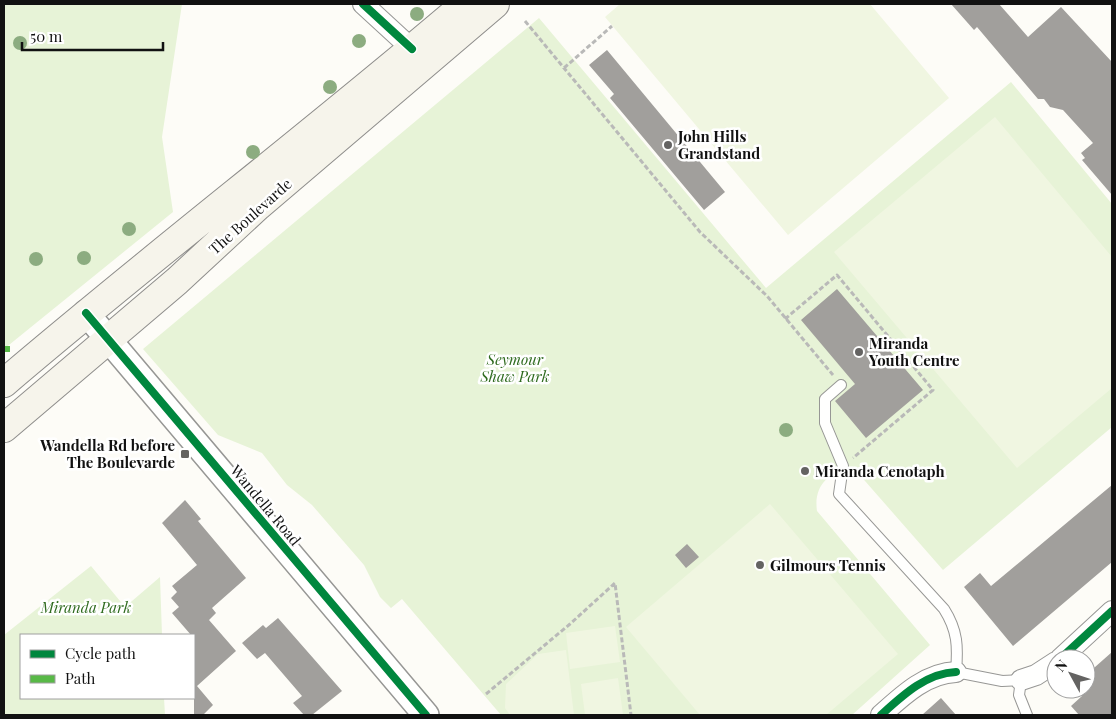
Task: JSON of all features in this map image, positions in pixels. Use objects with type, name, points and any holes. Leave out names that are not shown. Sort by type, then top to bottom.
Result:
[{"type":"main road","name":"The Boulevarde","points":[[4,383],[86,313],[412,50],[465,4]]},
{"type":"main road","name":"The Boulevarde","points":[[4,428],[202,259],[258,206],[495,4]]},
{"type":"street","points":[[363,4],[412,50]]},
{"type":"street","name":"Wandella Road","points":[[86,313],[426,715]]},
{"type":"street","points":[[1071,649],[1112,611]]},
{"type":"street","points":[[1021,680],[1036,676],[1046,669]]},
{"type":"street","points":[[881,715],[926,680],[936,675],[956,672]]},
{"type":"lane","points":[[841,385],[825,399],[824,410],[825,423],[844,466],[839,494],[944,609],[953,624],[957,639],[956,672],[1002,681],[1021,680],[1019,695],[1027,715]]},
{"type":"path","points":[[525,21],[700,232],[767,296],[841,385]]},
{"type":"path","points":[[564,68],[612,26]]},
{"type":"path","points":[[786,319],[836,275],[933,390],[844,466]]},
{"type":"path","points":[[486,694],[570,624],[615,583],[632,715]]},
{"type":"green space","points":[[4,4],[182,4],[162,137],[173,212],[4,349]]},
{"type":"green space","points":[[620,4],[870,4],[949,98],[788,235],[605,17]]},
{"type":"green space","name":"Seymour Shaw Park","points":[[539,18],[766,288],[1011,82],[1112,204],[1112,427],[943,570],[858,473],[849,472],[833,475],[821,486],[818,493],[817,511],[930,645],[852,715],[501,715],[402,599],[391,608],[380,597],[364,565],[312,505],[287,485],[262,453],[218,435],[143,349]]},
{"type":"green space","points":[[995,117],[1112,257],[1112,388],[1017,468],[834,252]]},
{"type":"green space","name":"Gilmours Tennis","points":[[770,504],[898,654],[826,715],[700,715],[626,627]]},
{"type":"green space","name":"Miranda Park","points":[[91,566],[125,607],[160,577],[162,634],[20,634],[20,699],[164,699],[165,715],[4,715],[4,635]]},
{"type":"green space","points":[[615,626],[620,662],[570,669],[566,633]]},
{"type":"green space","points":[[566,650],[574,715],[510,715],[505,708],[506,684],[538,654]]},
{"type":"green space","points":[[618,678],[623,715],[585,715],[581,684]]},
{"type":"building","points":[[951,4],[999,4],[1028,37],[1061,7],[1112,62],[1112,195],[1082,160],[1085,158],[1081,153],[1093,143],[1063,110],[1050,107],[1044,99],[1038,99],[977,27],[974,30]]},
{"type":"building","name":"John Hills Grandstand","points":[[607,50],[725,192],[704,210],[610,98],[614,94],[589,65]]},
{"type":"building","name":"Miranda Youth Centre","points":[[837,289],[923,390],[866,438],[835,401],[855,384],[801,320]]},
{"type":"building","points":[[1112,485],[1112,562],[1013,646],[964,587],[980,573],[991,586]]},
{"type":"building","points":[[185,500],[201,519],[198,521],[246,578],[212,608],[216,613],[209,620],[236,651],[197,686],[213,705],[203,715],[194,715],[195,634],[190,634],[172,613],[179,607],[171,598],[177,592],[172,586],[197,565],[162,523]]},
{"type":"building","points":[[687,544],[699,557],[686,568],[675,555]]},
{"type":"building","points":[[278,618],[342,691],[312,715],[304,715],[293,703],[302,696],[265,653],[257,659],[242,643],[263,625],[266,628]]},
{"type":"building","points":[[1112,652],[1112,715],[1079,715],[1071,706],[1079,699],[1096,699],[1096,666]]},
{"type":"building","points":[[941,698],[956,715],[922,715]]},
{"type":"marked path","points":[[4,349],[10,349]]},
{"type":"cycle path","points":[[363,4],[412,49]]},
{"type":"cycle path","points":[[86,313],[426,715]]},
{"type":"cycle path","points":[[1071,649],[1112,611]]},
{"type":"cycle path","points":[[881,715],[906,693],[925,681],[945,673],[956,672]]},
{"type":"place","name":"John Hills Grandstand","points":[[668,145]]},
{"type":"place","name":"Miranda Youth Centre","points":[[859,352]]},
{"type":"place","name":"Wandella Rd before The Boulevarde","points":[[185,454]]},
{"type":"place","name":"Miranda Cenotaph","points":[[805,471]]},
{"type":"place","name":"Gilmours Tennis","points":[[760,565]]}]
